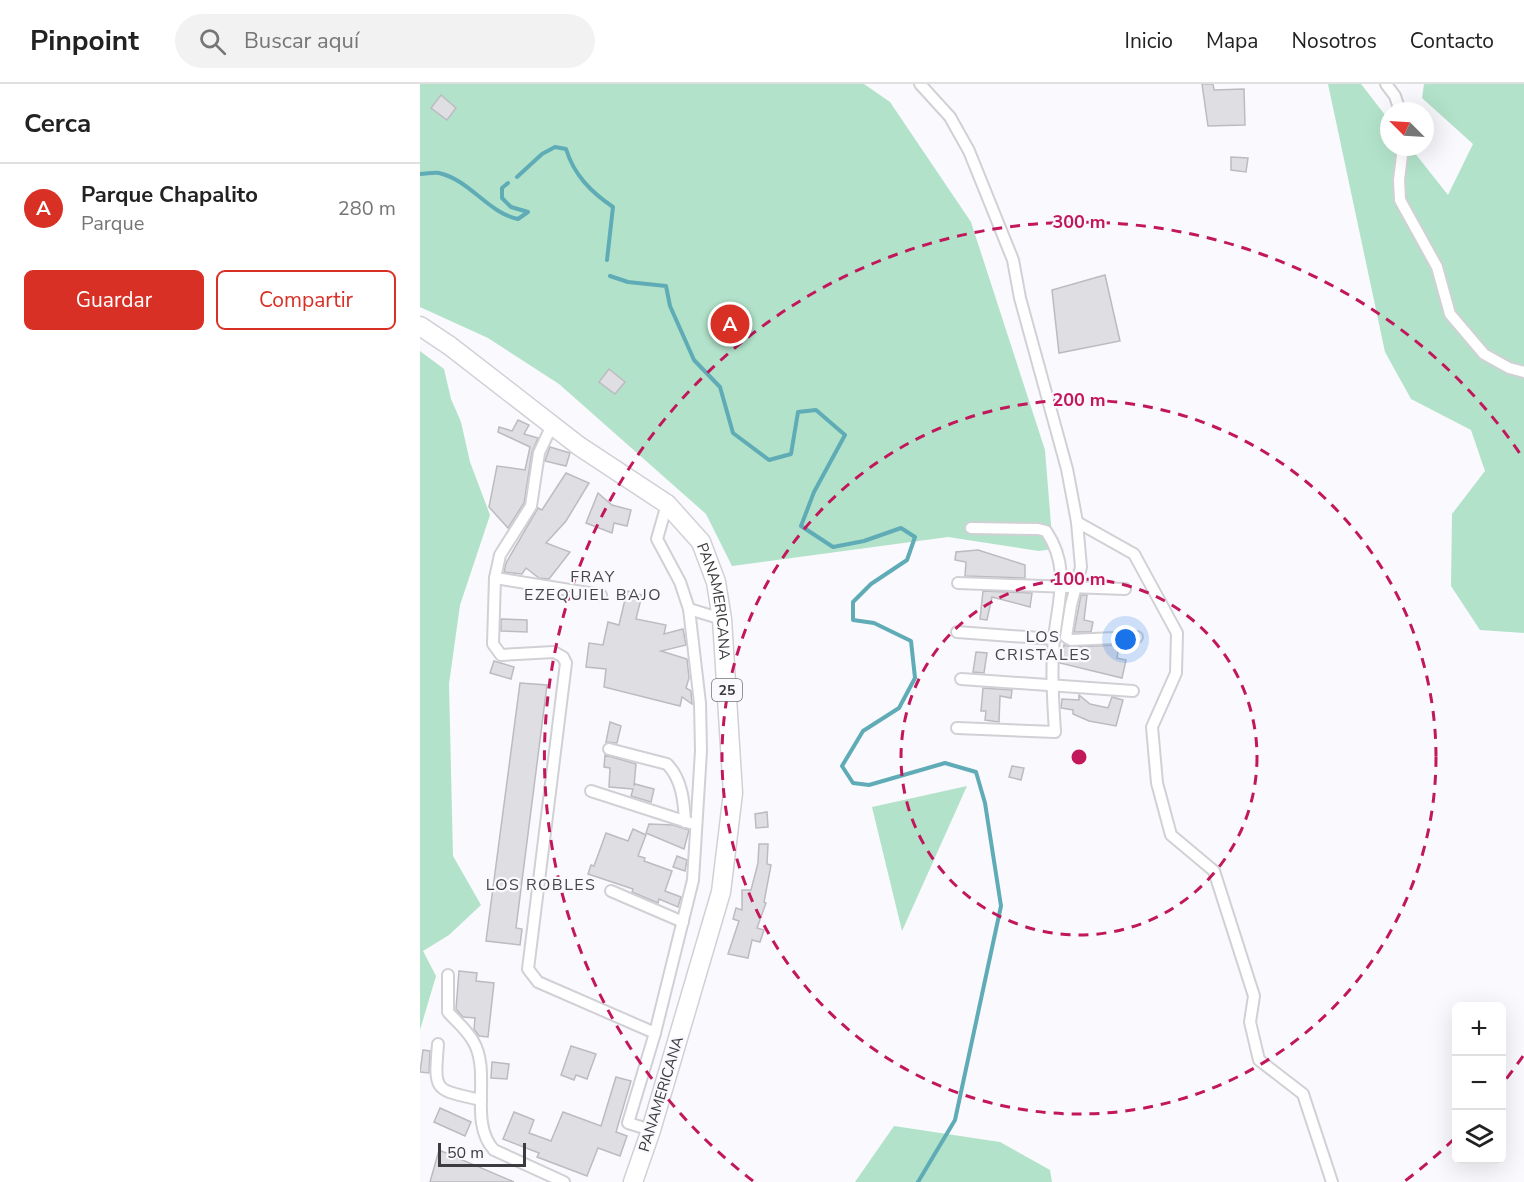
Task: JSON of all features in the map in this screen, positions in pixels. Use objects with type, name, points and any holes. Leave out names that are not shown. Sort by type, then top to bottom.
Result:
[{"type":"main road","name":"PANAMERICANA","points":[[420,326],[450,346],[552,425],[667,504],[701,542],[716,582],[722,619],[733,793],[721,892],[651,1130],[633,1182]]},
{"type":"street","points":[[920,84],[950,117],[969,151],[1013,260],[1020,298],[1067,469],[1077,522],[1082,567],[1071,605],[1068,640],[1137,637]]},
{"type":"street","points":[[1386,84],[1397,102]]},
{"type":"street","points":[[1402,156],[1399,180],[1400,200],[1437,267],[1450,314],[1484,354],[1509,368],[1524,372]]},
{"type":"street","points":[[552,425],[539,453],[531,506],[500,555],[495,578],[493,644],[496,650],[501,655],[554,652],[563,657],[566,663],[528,969],[538,982],[655,1033]]},
{"type":"street","points":[[651,1130],[628,1123],[655,1033],[693,880],[691,824],[701,751],[700,703],[688,609],[680,582],[657,539],[667,504]]},
{"type":"street","points":[[1077,522],[1134,554],[1176,633],[1176,673],[1152,727],[1157,783],[1171,835],[1214,871],[1254,996],[1250,1022],[1259,1060],[1303,1094],[1332,1182]]},
{"type":"street","points":[[957,728],[1054,732],[1054,639],[1063,587],[1060,562],[1046,531],[971,528]]},
{"type":"street","points":[[495,578],[602,595]]},
{"type":"street","points":[[958,584],[1125,590]]},
{"type":"street","points":[[688,609],[722,619]]},
{"type":"street","points":[[957,632],[1054,639]]},
{"type":"street","points":[[961,679],[1133,691]]},
{"type":"street","points":[[609,749],[667,764],[677,779],[691,824]]},
{"type":"street","points":[[591,791],[691,824]]},
{"type":"street","points":[[611,891],[683,922]]},
{"type":"street","points":[[448,975],[446,1007],[474,1041],[479,1058],[486,1138],[494,1150],[564,1182]]},
{"type":"street","points":[[438,1044],[435,1078],[438,1085],[452,1093],[481,1100]]},
{"type":"green space","points":[[420,84],[864,84],[890,102],[971,222],[1045,450],[1053,549],[1039,551],[948,537],[732,566],[706,514],[559,384],[488,338],[420,307]]},
{"type":"green space","points":[[1328,84],[1361,84],[1380,108],[1380,156],[1417,156],[1448,195],[1473,144],[1434,109],[1434,102],[1426,102],[1422,98],[1424,84],[1524,84],[1524,633],[1480,630],[1451,586],[1452,514],[1485,471],[1471,430],[1411,399],[1385,352]]},
{"type":"green space","points":[[420,351],[444,369],[451,399],[461,422],[470,462],[490,515],[460,605],[449,684],[453,856],[481,905],[449,935],[423,951],[436,976],[420,1030]]},
{"type":"green space","points":[[967,786],[902,931],[872,807]]},
{"type":"green space","points":[[894,1126],[1000,1142],[1050,1170],[1052,1182],[855,1182]]},
{"type":"building","points":[[1202,84],[1213,84],[1214,90],[1244,89],[1245,125],[1208,126]]},
{"type":"building","points":[[441,95],[456,108],[447,120],[431,108]]},
{"type":"building","points":[[1231,157],[1248,158],[1246,172],[1231,170]]},
{"type":"building","points":[[1105,275],[1120,341],[1059,353],[1052,290]]},
{"type":"building","points":[[609,369],[625,382],[615,394],[599,382]]},
{"type":"building","points":[[518,420],[529,425],[524,434],[538,438],[532,452],[524,503],[508,528],[489,507],[497,466],[525,470],[530,447],[498,432],[499,427],[512,431]]},
{"type":"building","points":[[550,447],[570,453],[566,466],[545,461]]},
{"type":"building","points":[[566,473],[589,483],[566,521],[546,543],[570,552],[549,579],[539,578],[526,568],[522,574],[504,572],[506,563],[538,508],[542,510]]},
{"type":"building","points":[[598,493],[612,505],[631,510],[627,526],[614,523],[612,533],[586,523]]},
{"type":"building","points":[[978,550],[1025,565],[1025,578],[965,576],[966,562],[955,560],[956,552]]},
{"type":"building","points":[[627,591],[642,595],[636,619],[666,625],[664,634],[683,629],[686,645],[661,651],[687,659],[689,678],[686,688],[691,691],[692,704],[682,697],[680,706],[604,687],[606,669],[586,667],[589,643],[603,645],[608,622],[619,625]]},
{"type":"building","points":[[983,591],[1032,593],[1030,607],[992,597],[987,620],[980,619]]},
{"type":"building","points":[[1081,595],[1087,595],[1084,620],[1093,622],[1091,632],[1074,632]]},
{"type":"building","points":[[501,619],[527,620],[527,632],[501,631]]},
{"type":"building","points":[[1064,645],[1071,647],[1119,645],[1117,658],[1126,660],[1122,678],[1060,663]]},
{"type":"building","points":[[976,652],[987,653],[984,673],[973,672]]},
{"type":"building","points":[[494,661],[514,667],[511,679],[490,673]]},
{"type":"building","points":[[520,683],[547,685],[516,928],[522,929],[520,945],[486,941]]},
{"type":"building","points":[[983,688],[1012,690],[1011,698],[1000,696],[999,722],[985,720],[986,711],[981,711]]},
{"type":"building","points":[[1079,695],[1090,704],[1108,708],[1112,697],[1123,700],[1116,726],[1089,721],[1073,714],[1073,710],[1061,708],[1062,699],[1079,700]]},
{"type":"building","points":[[610,722],[621,726],[617,743],[606,742]]},
{"type":"building","points":[[605,755],[636,764],[634,786],[635,784],[654,789],[651,802],[631,796],[633,789],[609,787],[610,768],[604,767]]},
{"type":"building","points":[[1012,766],[1024,768],[1021,780],[1009,777]]},
{"type":"building","points":[[767,812],[768,827],[756,828],[755,814]]},
{"type":"building","points":[[649,824],[673,825],[689,830],[684,849],[646,833]]},
{"type":"building","points":[[633,829],[646,835],[638,856],[645,858],[644,861],[672,871],[665,891],[681,897],[678,907],[659,899],[658,903],[632,892],[633,889],[588,874],[591,865],[594,866],[606,833],[628,841]]},
{"type":"building","points":[[759,844],[768,844],[767,864],[771,865],[764,902],[766,903],[757,928],[764,930],[760,942],[752,940],[748,958],[728,954],[739,921],[733,919],[736,908],[742,910],[742,890],[751,890],[758,863]]},
{"type":"building","points":[[677,856],[687,860],[685,871],[673,867]]},
{"type":"building","points":[[459,971],[477,973],[476,981],[494,983],[488,1037],[479,1036],[474,1029],[475,1018],[463,1017],[456,1009]]},
{"type":"building","points":[[571,1046],[596,1054],[587,1079],[576,1075],[574,1080],[561,1075]]},
{"type":"building","points":[[423,1050],[430,1051],[429,1073],[420,1072]]},
{"type":"building","points":[[492,1062],[509,1064],[507,1079],[491,1078]]},
{"type":"building","points":[[616,1077],[631,1081],[616,1132],[627,1136],[620,1156],[598,1148],[587,1176],[537,1157],[539,1153],[503,1139],[514,1112],[534,1120],[529,1133],[551,1141],[563,1112],[601,1126]]},
{"type":"building","points":[[440,1108],[471,1122],[465,1136],[434,1122]]},
{"type":"building","points":[[439,1150],[514,1182],[430,1182]]},
{"type":"waterway","points":[[517,177],[542,154],[555,147],[566,149],[584,182],[613,207],[607,260]]},
{"type":"waterway","points":[[420,174],[437,173],[450,177],[497,210],[518,219],[528,212],[511,207],[502,198],[502,188],[508,183]]},
{"type":"waterway","points":[[610,276],[628,282],[666,286],[670,306],[694,360],[720,387],[733,433],[769,460],[791,454],[798,412],[816,410],[845,435],[814,492],[801,526],[833,547],[864,541],[901,528],[915,537],[907,560],[871,584],[853,602],[853,620],[874,623],[911,641],[915,678],[899,708],[863,731],[842,766],[853,783],[869,785],[945,763],[976,772],[985,803],[1001,906],[955,1120],[918,1182]]},
{"type":"place","name":"Parque Chapalito","points":[[730,324]]},
{"type":"district","name":"FRAY EZEQUIEL BAJO","points":[[593,585]]},
{"type":"district","name":"LOS CRISTALES","points":[[1043,645]]},
{"type":"district","name":"LOS ROBLES","points":[[541,884]]}]
